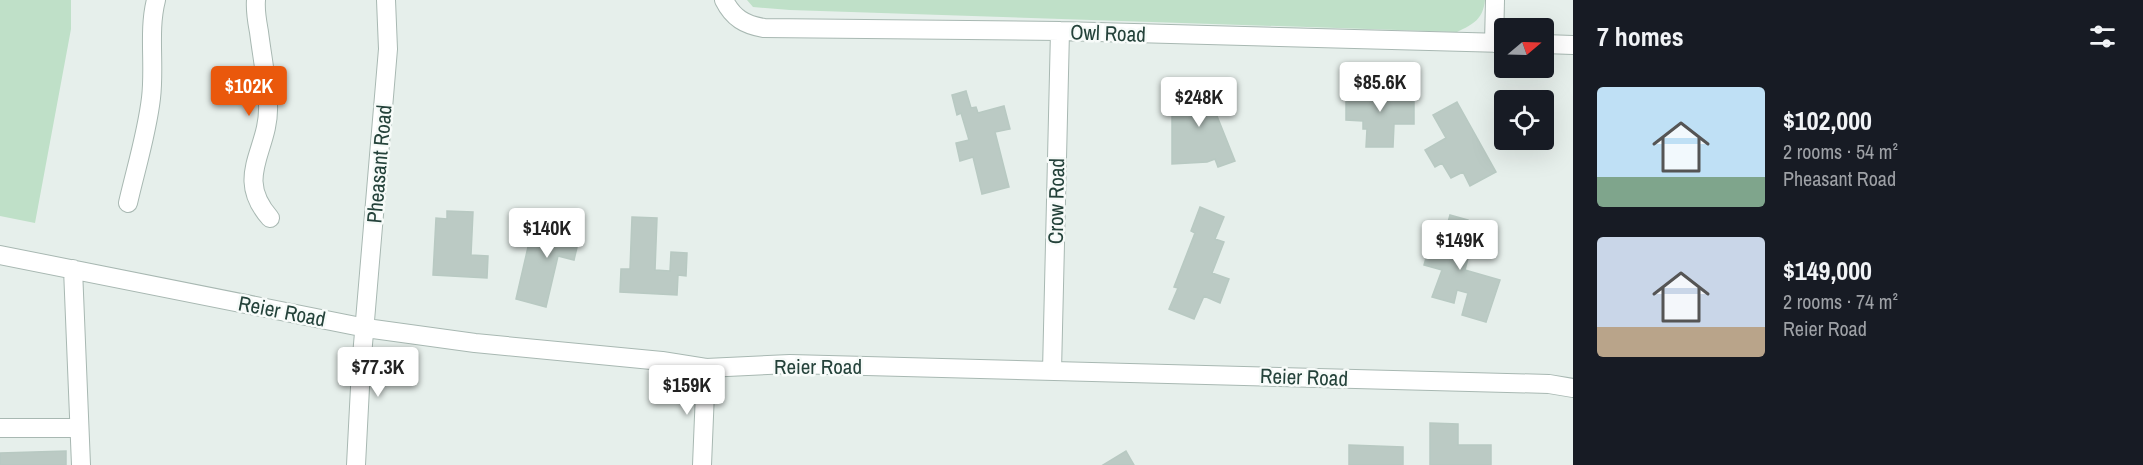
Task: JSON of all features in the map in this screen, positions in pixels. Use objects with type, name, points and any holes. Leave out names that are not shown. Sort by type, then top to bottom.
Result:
[{"type":"street","points":[[128,202],[151,98],[152,14],[156,0]]},
{"type":"street","points":[[256,0],[268,109],[265,133],[254,169],[253,183],[255,198],[270,218]]},
{"type":"street","name":"Pheasant Road","points":[[356,465],[361,368],[388,49],[386,0]]},
{"type":"street","name":"Owl Road","points":[[724,0],[738,19],[750,26],[764,28],[1060,31],[1494,43]]},
{"type":"street","points":[[1496,0],[1497,18]]},
{"type":"street","name":"Crow Road","points":[[1052,371],[1060,31]]},
{"type":"street","points":[[1554,44],[1573,45]]},
{"type":"street","name":"Reier Road","points":[[0,255],[366,328],[475,343],[662,361],[706,368],[790,364],[1537,384],[1573,388]]},
{"type":"street","points":[[72,269],[81,465]]},
{"type":"street","points":[[702,465],[706,368]]},
{"type":"street","points":[[0,428],[79,428]]},
{"type":"green space","points":[[0,0],[71,0],[71,29],[35,223],[0,216]]},
{"type":"green space","points":[[747,0],[1485,0],[1477,20],[1457,32],[790,10],[753,7]]},
{"type":"building","points":[[1217,83],[1224,102],[1213,106],[1235,161],[1218,167],[1215,159],[1207,162],[1172,164],[1172,97]]},
{"type":"building","points":[[1346,89],[1368,89],[1367,98],[1376,98],[1376,90],[1414,91],[1414,124],[1394,124],[1393,147],[1366,147],[1367,129],[1363,129],[1363,121],[1346,120]]},
{"type":"building","points":[[966,91],[971,108],[976,107],[978,113],[1004,106],[1010,129],[995,132],[1009,187],[982,194],[973,157],[960,161],[956,143],[969,140],[961,113],[957,115],[952,95]]},
{"type":"building","points":[[1457,102],[1496,172],[1470,186],[1463,172],[1451,178],[1442,163],[1435,167],[1425,150],[1446,138],[1433,115]]},
{"type":"building","points":[[1200,207],[1224,217],[1215,239],[1224,242],[1212,273],[1229,279],[1220,303],[1204,296],[1194,319],[1169,309],[1178,288],[1174,287],[1195,233],[1191,231]]},
{"type":"building","points":[[447,211],[473,212],[471,255],[488,256],[487,278],[433,275],[436,218],[447,219]]},
{"type":"building","points":[[552,215],[583,222],[574,260],[558,256],[546,307],[516,299],[531,234],[547,238]]},
{"type":"building","points":[[1450,215],[1468,220],[1464,232],[1474,235],[1465,270],[1500,280],[1486,322],[1462,315],[1468,293],[1457,290],[1454,303],[1432,297],[1442,270],[1424,265],[1432,237],[1443,240]]},
{"type":"building","points":[[632,217],[657,218],[655,270],[670,271],[671,252],[687,253],[686,276],[678,275],[677,295],[620,292],[621,269],[630,269]]},
{"type":"building","points":[[1430,423],[1458,424],[1458,445],[1491,445],[1491,465],[1430,465]]},
{"type":"building","points":[[1349,445],[1403,447],[1403,465],[1349,465]]},
{"type":"building","points":[[66,451],[66,465],[0,465],[0,453]]},
{"type":"building","points":[[1126,451],[1134,465],[1103,465]]}]
